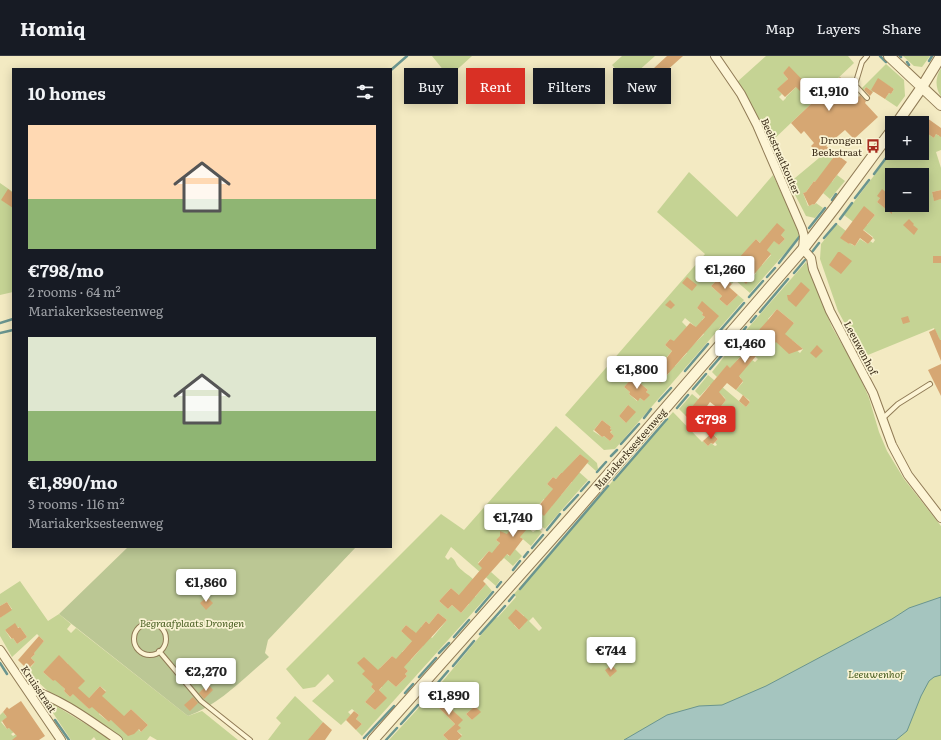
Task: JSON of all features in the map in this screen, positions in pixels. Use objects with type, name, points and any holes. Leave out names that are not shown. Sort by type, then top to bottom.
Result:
[{"type":"street","name":"Beekstraatkouter","points":[[715,56],[741,94],[757,125],[802,229],[804,236],[802,249]]},
{"type":"street","points":[[889,56],[941,105]]},
{"type":"street","points":[[902,116],[941,56]]},
{"type":"street","name":"Mariakerksesteenweg","points":[[373,740],[573,515],[802,249],[885,140]]},
{"type":"street","name":"Leeuwenhof","points":[[802,249],[811,258],[813,269],[830,311],[873,393],[892,445],[908,475],[941,518]]},
{"type":"street","name":"Kruisstraat","points":[[0,650],[61,740]]},
{"type":"street","points":[[26,688],[41,693],[82,716],[118,740]]},
{"type":"lane","points":[[867,56],[862,62],[855,86],[867,98]]},
{"type":"lane","points":[[882,419],[898,404],[930,384]]},
{"type":"lane","points":[[148,623],[161,627],[164,632],[165,642],[159,651],[149,654],[139,650],[135,646],[134,635],[139,626],[148,623]]},
{"type":"lane","points":[[159,651],[201,700],[250,740]]},
{"type":"green space","points":[[432,56],[472,56],[458,69],[442,68]]},
{"type":"green space","points":[[622,56],[655,56],[642,68],[615,68],[612,65]]},
{"type":"green space","points":[[766,56],[848,56],[854,63],[772,141],[763,130],[737,82]],"holes":[[[789,67],[796,87],[783,101],[779,97],[782,94],[778,89],[788,79],[783,73]]]},
{"type":"green space","points":[[903,56],[930,56],[922,67],[914,66]]},
{"type":"green space","points":[[886,64],[904,80],[905,96],[897,107],[885,99],[894,89],[881,81],[874,92],[866,87],[863,91],[862,90],[862,88]]},
{"type":"green space","points":[[941,68],[941,97],[936,82]]},
{"type":"green space","points":[[936,134],[939,136],[941,134],[941,150],[936,152],[941,168],[941,190],[932,192],[934,200],[941,199],[941,256],[933,256],[933,261],[941,263],[941,340],[935,342],[939,338],[934,328],[863,357],[838,311],[820,259],[821,244],[837,224],[846,231],[841,238],[849,244],[852,240],[853,241],[851,244],[855,246],[860,239],[868,244],[870,241],[873,243],[875,240],[844,215],[886,160],[929,160],[929,135],[934,138]],"holes":[[[864,207],[875,215],[867,225]]]},
{"type":"green space","points":[[825,153],[836,161],[832,182],[837,175],[845,181],[830,199],[823,193],[826,189],[814,181],[806,192],[803,193],[808,206],[816,203],[823,208],[815,218],[806,216],[789,183]]},
{"type":"green space","points":[[689,172],[737,217],[773,175],[797,226],[800,236],[750,293],[735,280],[732,284],[722,275],[711,286],[722,296],[719,299],[727,306],[738,295],[744,300],[615,449],[604,450],[565,415],[705,254],[657,212]],"holes":[[[767,234],[781,235],[785,239],[779,245]],[[756,239],[771,255],[762,265],[746,251]],[[745,263],[756,273],[746,283],[738,276],[741,273],[738,270]],[[702,302],[709,326],[702,320],[705,317],[702,315],[703,313],[697,308]],[[685,318],[704,334],[692,346],[680,335],[687,327],[682,322]],[[670,339],[687,353],[675,366],[666,358],[672,351],[665,345]],[[661,366],[669,373],[660,383],[650,374],[656,367],[658,369]],[[633,377],[648,390],[646,392],[649,395],[644,401],[640,398],[637,401],[629,394],[630,392],[624,387]],[[628,405],[626,423],[619,416]],[[602,420],[611,427],[610,429],[612,431],[610,432],[614,436],[610,441],[604,436],[602,437],[593,431]]]},
{"type":"green space","points":[[0,183],[12,191],[12,292],[0,295]]},
{"type":"green space","points":[[806,262],[832,327],[858,372],[869,398],[879,432],[887,451],[904,479],[941,526],[941,740],[460,740],[459,739],[462,735],[457,731],[460,728],[458,725],[458,716],[448,706],[452,703],[436,695],[431,700],[455,724],[443,735],[448,740],[389,740],[437,688],[495,618],[498,617],[516,597],[514,594],[673,412],[702,442],[703,441],[708,446],[711,443],[715,446],[717,445],[715,442],[718,439],[712,432],[708,435],[700,426],[707,417],[694,405],[685,415],[679,409],[692,394],[731,426],[735,421],[719,409],[726,400],[724,397],[710,385],[700,396],[695,391],[708,375],[746,407],[750,402],[749,400],[736,390],[743,382],[741,378],[727,366],[717,377],[712,372],[734,344]],"holes":[[[777,309],[794,323],[781,331],[768,319]],[[760,329],[767,334],[771,347],[767,343],[766,344],[763,342],[760,346],[752,339]],[[792,340],[803,349],[800,353],[789,344]],[[744,346],[758,359],[755,362],[752,360],[746,367],[737,360],[743,354],[740,351]],[[516,609],[524,616],[522,619],[525,623],[519,630],[514,625]],[[533,617],[542,628],[539,631],[529,621]],[[475,706],[480,712],[472,720],[466,714]]]},
{"type":"green space","points":[[556,426],[597,463],[598,469],[596,471],[580,454],[569,466],[588,480],[545,529],[523,511],[515,525],[527,527],[533,532],[538,529],[542,532],[531,546],[518,535],[506,535],[500,532],[501,536],[496,540],[500,543],[498,546],[509,556],[515,549],[522,556],[513,566],[504,558],[501,561],[489,551],[478,563],[489,574],[491,572],[500,580],[496,586],[451,547],[445,557],[448,560],[451,557],[460,569],[473,579],[475,597],[486,584],[492,591],[362,736],[356,730],[362,724],[356,719],[359,715],[352,709],[348,712],[351,715],[341,725],[312,701],[334,681],[328,674],[315,687],[303,689],[286,669],[441,514],[464,530]],"holes":[[[561,473],[572,482],[561,495],[547,484],[553,477],[556,479]],[[544,499],[552,506],[544,515],[536,508]],[[451,588],[469,604],[461,613],[452,605],[448,609],[439,601]],[[438,613],[447,620],[432,638],[421,627],[426,621],[429,624]],[[406,625],[412,630],[407,636],[401,631]],[[415,638],[423,646],[411,660],[402,652]],[[392,656],[408,671],[405,674],[407,676],[396,687],[387,679],[380,668]],[[376,681],[382,687],[379,690],[386,698],[375,710],[365,702],[375,691],[371,687]]]},
{"type":"green space","name":"Begraafplaats Drongen","points":[[127,548],[355,548],[268,640],[265,653],[269,657],[221,698],[188,716],[59,614]]},
{"type":"green space","points":[[20,581],[48,621],[59,614],[71,624],[67,629],[71,633],[76,628],[188,716],[202,711],[238,740],[157,740],[150,736],[147,740],[122,740],[89,715],[49,692],[23,668],[26,663],[31,667],[35,662],[31,658],[35,654],[33,652],[44,641],[37,634],[12,657],[0,636],[0,618],[12,609],[7,602],[0,606],[0,594]],"holes":[[[20,627],[27,637],[17,644],[13,638],[11,639],[5,630]],[[59,656],[68,664],[53,681],[43,672]],[[84,681],[70,697],[64,691],[65,689],[62,686]],[[100,686],[106,691],[89,709],[80,700],[89,698]],[[131,709],[148,725],[141,732],[136,727],[117,724]],[[119,712],[109,722],[99,713]]]},
{"type":"green space","points":[[295,696],[323,722],[310,738],[313,740],[268,740],[281,723],[276,718]]},
{"type":"green space","points":[[43,698],[112,740],[96,740],[94,737],[91,740],[71,740]]},
{"type":"green space","points":[[3,712],[6,716],[9,716],[1,722],[7,729],[17,730],[11,734],[13,736],[25,728],[16,740],[0,740],[0,715]]},
{"type":"water","name":"Leeuwenhof","points":[[941,597],[941,675],[934,677],[929,681],[921,696],[907,731],[896,740],[624,740],[667,715],[699,706],[722,705],[766,686],[892,619],[909,608]]},
{"type":"building","points":[[667,56],[683,56],[670,68],[654,68]]},
{"type":"building","points":[[789,66],[819,97],[840,77],[859,97],[860,95],[866,101],[865,103],[878,117],[854,139],[845,130],[826,146],[830,149],[821,157],[811,146],[814,143],[804,131],[801,134],[791,123],[812,103],[796,87],[785,97],[777,89],[788,79],[783,73]]},
{"type":"building","points":[[878,78],[894,89],[885,99],[871,90]]},
{"type":"building","points":[[866,87],[873,92],[870,96],[864,90]]},
{"type":"building","points":[[929,119],[941,128],[941,137],[936,134],[934,138],[929,135]]},
{"type":"building","points":[[836,154],[847,162],[814,205],[809,206],[803,193],[806,192],[814,181],[815,182]]},
{"type":"building","points":[[8,189],[12,192],[12,207],[1,200]]},
{"type":"building","points":[[882,189],[885,191],[885,208],[877,202],[880,198],[877,196]]},
{"type":"building","points":[[941,190],[941,199],[934,201],[932,192]]},
{"type":"building","points":[[864,206],[875,215],[863,230],[873,238],[868,244],[860,238],[855,246],[840,238]]},
{"type":"building","points":[[909,219],[918,229],[914,235],[903,225]]},
{"type":"building","points":[[777,223],[785,230],[781,235],[785,239],[779,245],[774,241],[767,250],[771,254],[746,284],[738,276],[741,273],[738,270],[743,265],[738,259],[756,239],[760,243]]},
{"type":"building","points":[[838,252],[852,261],[841,274],[829,265]]},
{"type":"building","points":[[933,256],[941,256],[941,263],[933,263]]},
{"type":"building","points":[[722,275],[732,284],[729,287],[738,295],[727,306],[719,299],[722,296],[711,286]]},
{"type":"building","points":[[687,277],[697,285],[692,291],[682,283]]},
{"type":"building","points":[[801,282],[810,290],[796,307],[788,300],[787,295],[790,295]]},
{"type":"building","points":[[670,300],[675,305],[671,309],[665,305]]},
{"type":"building","points":[[702,301],[719,316],[660,383],[650,374],[656,367],[658,369],[672,351],[665,345],[670,339],[674,341],[690,323],[696,327],[705,317],[697,308]]},
{"type":"building","points":[[777,309],[794,323],[785,334],[803,349],[789,354],[776,342],[771,347],[767,343],[766,344],[763,342],[753,354],[756,356],[739,376],[743,381],[736,390],[727,383],[719,392],[726,400],[719,409],[710,402],[702,413],[707,417],[700,426],[693,421],[692,422],[685,415],[727,365],[730,368],[743,354],[740,351]]},
{"type":"building","points":[[908,316],[910,322],[903,324],[901,318]]},
{"type":"building","points":[[935,329],[941,340],[941,361],[929,332]]},
{"type":"building","points":[[817,345],[823,351],[816,358],[810,353]]},
{"type":"building","points":[[941,364],[941,396],[928,370]]},
{"type":"building","points":[[633,377],[648,390],[646,392],[650,395],[644,401],[640,398],[638,401],[629,394],[630,392],[624,387]]},
{"type":"building","points":[[743,395],[750,402],[746,407],[739,401]]},
{"type":"building","points":[[628,405],[636,412],[626,423],[619,416]]},
{"type":"building","points":[[727,414],[735,421],[730,427],[723,420]]},
{"type":"building","points":[[602,420],[611,427],[610,429],[612,430],[610,432],[614,436],[610,441],[604,436],[602,437],[594,430]]},
{"type":"building","points":[[712,433],[718,439],[713,444],[711,443],[708,446],[703,441]]},
{"type":"building","points":[[580,454],[589,461],[544,516],[541,513],[520,537],[523,539],[510,556],[507,554],[483,581],[486,584],[461,613],[452,605],[448,609],[439,601],[451,588],[459,595],[482,568],[478,564],[489,551],[492,553],[500,543],[496,540],[500,536],[500,531],[507,534],[525,512],[530,516],[553,489],[547,484],[553,477],[556,479]]},
{"type":"building","points":[[223,581],[230,587],[224,593],[218,587]]},
{"type":"building","points":[[207,597],[213,603],[206,610],[200,603]]},
{"type":"building","points":[[7,602],[12,610],[0,618],[0,606]]},
{"type":"building","points":[[516,609],[528,620],[519,630],[508,618]]},
{"type":"building","points":[[438,613],[447,620],[404,667],[408,671],[405,674],[407,676],[396,687],[388,680],[379,690],[387,698],[375,710],[365,702],[375,691],[371,687],[373,684],[362,674],[365,671],[357,663],[364,657],[378,670],[392,656],[396,659],[412,641],[401,631],[406,625],[416,633],[426,621],[429,624]]},
{"type":"building","points":[[15,623],[27,637],[17,644],[5,630]]},
{"type":"building","points":[[39,636],[44,641],[31,658],[35,662],[30,667],[26,663],[24,666],[18,660]]},
{"type":"building","points":[[59,655],[85,681],[78,688],[89,698],[100,686],[106,692],[102,696],[124,716],[131,709],[148,725],[141,732],[139,729],[134,734],[128,736],[111,720],[109,722],[92,707],[89,709],[73,694],[70,697],[64,691],[65,689],[43,672]]},
{"type":"building","points":[[612,665],[617,671],[610,677],[605,670]]},
{"type":"building","points":[[208,684],[213,690],[204,699],[199,693]]},
{"type":"building","points":[[441,692],[452,703],[448,706],[463,720],[458,725],[461,728],[457,731],[462,736],[458,740],[448,740],[443,735],[455,724],[431,700]]},
{"type":"building","points":[[193,697],[198,703],[190,711],[184,705]]},
{"type":"building","points":[[21,701],[45,736],[39,740],[12,740],[17,736],[9,728],[7,729],[2,721],[7,717],[3,712],[7,707],[9,709]]},
{"type":"building","points":[[475,706],[481,712],[472,720],[466,714]]},
{"type":"building","points":[[354,711],[359,715],[356,719],[362,724],[356,730],[346,720]]},
{"type":"building","points":[[323,722],[332,730],[325,740],[308,740]]},
{"type":"waterway","points":[[392,69],[407,56]]},
{"type":"waterway","points":[[880,56],[886,62]]},
{"type":"waterway","points":[[929,61],[932,56]]},
{"type":"waterway","points":[[874,174],[885,159]]},
{"type":"waterway","points":[[855,198],[869,180]]},
{"type":"waterway","points":[[832,200],[836,194]]},
{"type":"waterway","points":[[840,219],[852,203]]},
{"type":"waterway","points":[[809,228],[825,208]]},
{"type":"waterway","points":[[824,238],[836,224]]},
{"type":"waterway","points":[[779,263],[800,236]]},
{"type":"waterway","points":[[812,252],[819,243]]},
{"type":"waterway","points":[[794,273],[805,260]]},
{"type":"waterway","points":[[767,277],[775,268]]},
{"type":"waterway","points":[[760,312],[788,279]]},
{"type":"waterway","points":[[749,297],[763,281]]},
{"type":"waterway","points":[[718,333],[744,303]]},
{"type":"waterway","points":[[751,322],[756,316]]},
{"type":"waterway","points":[[0,323],[12,319]]},
{"type":"waterway","points":[[738,338],[746,327]]},
{"type":"waterway","points":[[0,333],[12,330]]},
{"type":"waterway","points":[[685,371],[708,344]]},
{"type":"waterway","points":[[710,369],[731,345]]},
{"type":"waterway","points":[[693,389],[706,374]]},
{"type":"waterway","points":[[659,401],[671,388]]},
{"type":"waterway","points":[[677,408],[688,395]]},
{"type":"waterway","points":[[644,418],[651,409]]},
{"type":"waterway","points":[[614,480],[667,419]]},
{"type":"waterway","points":[[621,444],[639,424]]},
{"type":"waterway","points":[[611,456],[617,450]]},
{"type":"waterway","points":[[597,472],[606,462]]},
{"type":"waterway","points":[[581,491],[589,482]]},
{"type":"waterway","points":[[520,589],[608,486]]},
{"type":"waterway","points":[[564,510],[578,495]]},
{"type":"waterway","points":[[547,530],[560,514]]},
{"type":"waterway","points":[[532,548],[543,535]]},
{"type":"waterway","points":[[524,557],[528,552]]},
{"type":"waterway","points":[[513,570],[520,561]]},
{"type":"waterway","points":[[497,587],[501,582]]},
{"type":"waterway","points":[[476,612],[493,592]]},
{"type":"waterway","points":[[509,601],[514,595]]},
{"type":"waterway","points":[[480,634],[505,606]]},
{"type":"waterway","points":[[454,637],[469,620]]},
{"type":"waterway","points":[[453,666],[474,641]]},
{"type":"waterway","points":[[439,653],[449,643]]},
{"type":"waterway","points":[[419,677],[436,658]]},
{"type":"waterway","points":[[0,663],[7,674]]},
{"type":"waterway","points":[[424,699],[448,671]]},
{"type":"waterway","points":[[405,693],[413,684]]},
{"type":"waterway","points":[[401,724],[418,705]]},
{"type":"waterway","points":[[364,738],[394,706]]},
{"type":"waterway","points":[[55,720],[69,740]]},
{"type":"waterway","points":[[386,740],[397,728]]},
{"type":"place","name":"Drongen Beekstraat","points":[[873,146]]}]
